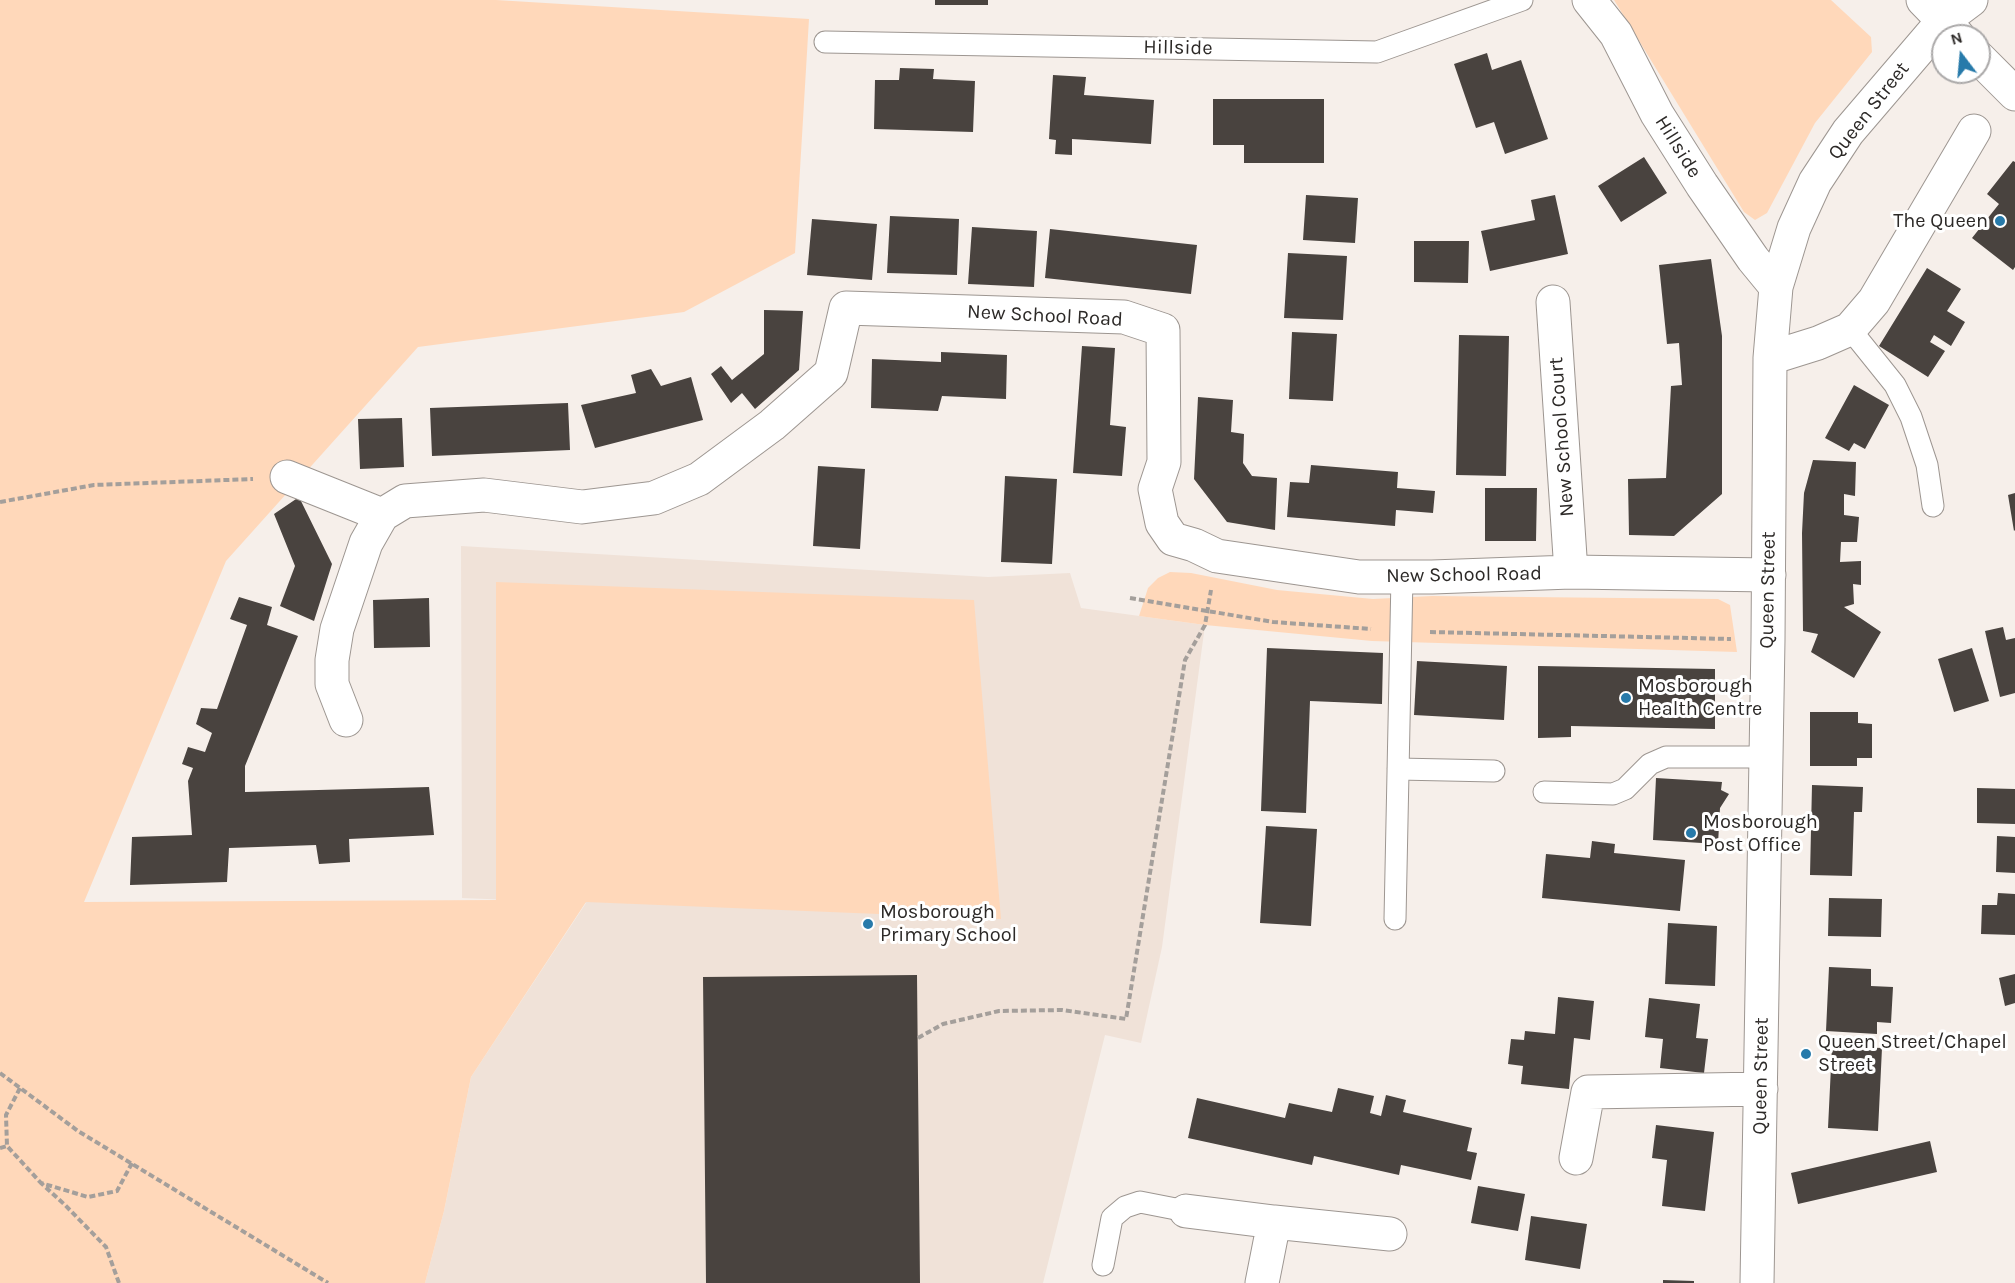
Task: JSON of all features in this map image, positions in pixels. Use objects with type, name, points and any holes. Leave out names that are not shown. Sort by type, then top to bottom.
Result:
[{"type":"street","name":"Hillside","points":[[1589,0],[1616,34],[1656,114],[1702,185],[1752,260],[1776,287]]},
{"type":"street","name":"Queen Street","points":[[1757,1283],[1769,575],[1770,358],[1776,287],[1794,228],[1815,182],[1848,132],[1942,19],[1971,0]]},
{"type":"street","points":[[1991,70],[2015,94]]},
{"type":"street","points":[[1770,358],[1818,343],[1850,329],[1874,301],[1974,132]]},
{"type":"street","name":"New School Court","points":[[1553,302],[1571,572]]},
{"type":"street","name":"New School Road","points":[[382,515],[405,501],[484,495],[582,507],[654,498],[699,479],[772,425],[831,373],[846,308],[1124,317],[1163,330],[1164,462],[1155,489],[1162,523],[1173,539],[1194,544],[1217,556],[1359,577],[1571,572],[1769,575]]},
{"type":"street","points":[[287,477],[382,515],[366,543],[337,629],[332,660],[332,684],[346,720]]},
{"type":"street","points":[[1576,1158],[1588,1092],[1761,1089]]},
{"type":"street","points":[[1186,1211],[1390,1234]]},
{"type":"street","points":[[1262,1283],[1274,1222]]},
{"type":"lane","name":"Hillside","points":[[825,42],[1377,52],[1522,0]]},
{"type":"lane","points":[[1850,329],[1895,385],[1911,417],[1927,465],[1933,506]]},
{"type":"lane","points":[[1395,919],[1402,577]]},
{"type":"lane","points":[[1544,792],[1613,794],[1624,789],[1650,764],[1666,758],[1766,756]]},
{"type":"lane","points":[[1398,769],[1494,771]]},
{"type":"lane","points":[[1103,1265],[1112,1218],[1125,1207],[1140,1202],[1186,1211]]},
{"type":"path","points":[[0,502],[94,484],[287,477]]},
{"type":"path","points":[[1130,598],[1273,622],[1401,631],[1768,640]]},
{"type":"path","points":[[918,1038],[943,1024],[999,1011],[1062,1010],[1126,1019],[1185,660],[1205,625]]},
{"type":"path","points":[[0,1073],[78,1131],[328,1283]]},
{"type":"path","points":[[20,1088],[6,1115],[7,1146],[106,1247],[119,1283]]},
{"type":"path","points":[[0,1111],[6,1115]]},
{"type":"path","points":[[0,1148],[7,1146]]},
{"type":"path","points":[[41,1183],[88,1197],[117,1191],[132,1163]]},
{"type":"shaded area","points":[[0,0],[496,0],[809,19],[795,253],[684,312],[418,347],[226,561],[84,902],[496,900],[496,582],[974,600],[1001,919],[586,902],[471,1077],[444,1211],[425,1283],[0,1283]]},
{"type":"shaded area","points":[[1614,0],[1831,0],[1871,37],[1872,52],[1815,123],[1767,213],[1755,220],[1744,212]]},
{"type":"shaded area","name":"Mosborough Primary School","points":[[461,546],[988,577],[1070,573],[1081,608],[1205,625],[1162,947],[1141,1043],[1105,1035],[1043,1283],[425,1283],[444,1211],[471,1077],[586,903],[462,898]]},
{"type":"shaded area","points":[[1170,572],[1191,573],[1277,590],[1373,599],[1432,596],[1718,599],[1730,605],[1737,652],[1372,641],[1205,625],[1139,616],[1148,588],[1158,578]]},
{"type":"building","points":[[935,0],[988,0],[988,5],[935,5]]},
{"type":"building","points":[[1487,53],[1492,70],[1521,60],[1548,139],[1505,154],[1494,122],[1476,128],[1454,64]]},
{"type":"building","points":[[900,68],[934,69],[933,79],[975,81],[973,132],[874,129],[875,80],[899,80]]},
{"type":"building","points":[[1053,75],[1086,77],[1084,95],[1154,100],[1151,144],[1072,139],[1072,155],[1055,154],[1056,140],[1049,139]]},
{"type":"building","points":[[1213,99],[1324,99],[1324,163],[1244,163],[1244,145],[1213,145]]},
{"type":"building","points":[[1644,157],[1667,193],[1621,222],[1598,186]]},
{"type":"building","name":"The Queen","points":[[2013,161],[2015,162],[2015,267],[2013,270],[1972,238],[1999,204],[1987,194]]},
{"type":"building","points":[[1306,195],[1358,198],[1355,243],[1303,240]]},
{"type":"building","points":[[1555,195],[1568,254],[1490,271],[1481,231],[1535,220],[1531,200]]},
{"type":"building","points":[[890,216],[959,219],[957,275],[887,273]]},
{"type":"building","points":[[812,219],[877,224],[872,280],[807,275]]},
{"type":"building","points":[[972,227],[1037,231],[1034,287],[968,284]]},
{"type":"building","points":[[1050,229],[1197,245],[1191,294],[1045,278]]},
{"type":"building","points":[[1414,241],[1469,241],[1468,283],[1414,282]]},
{"type":"building","points":[[1288,253],[1347,256],[1343,320],[1284,318]]},
{"type":"building","points":[[1711,259],[1722,336],[1722,494],[1674,536],[1629,535],[1628,479],[1666,478],[1671,386],[1682,385],[1679,343],[1667,344],[1659,265]]},
{"type":"building","points":[[1927,268],[1961,289],[1947,311],[1965,322],[1951,346],[1934,335],[1930,342],[1945,351],[1928,377],[1879,346]]},
{"type":"building","points":[[764,310],[803,311],[799,370],[755,409],[742,393],[731,403],[711,374],[721,366],[732,380],[764,354]]},
{"type":"building","points":[[1292,332],[1337,334],[1333,401],[1289,399]]},
{"type":"building","points":[[1459,335],[1509,336],[1506,476],[1456,475]]},
{"type":"building","points":[[1082,346],[1115,348],[1110,425],[1126,427],[1122,476],[1073,473]]},
{"type":"building","points":[[941,352],[1007,355],[1006,399],[942,396],[938,411],[871,408],[872,359],[941,362]]},
{"type":"building","points":[[651,369],[661,386],[691,377],[703,420],[595,448],[581,405],[636,393],[631,375]]},
{"type":"building","points":[[1854,385],[1889,405],[1865,449],[1854,443],[1849,451],[1825,438]]},
{"type":"building","points":[[1198,397],[1233,400],[1231,432],[1244,434],[1243,463],[1252,476],[1277,478],[1275,530],[1227,522],[1194,479]]},
{"type":"building","points":[[568,403],[570,450],[432,456],[430,408]]},
{"type":"building","points":[[402,418],[404,467],[360,469],[358,419]]},
{"type":"building","points":[[1813,460],[1856,462],[1855,496],[1844,494],[1844,515],[1859,517],[1857,542],[1841,542],[1840,562],[1861,561],[1861,585],[1853,584],[1854,604],[1844,607],[1881,632],[1854,678],[1811,652],[1818,634],[1803,631],[1804,493]]},
{"type":"building","points":[[1311,465],[1398,472],[1397,488],[1435,491],[1433,513],[1396,510],[1395,526],[1287,517],[1290,482],[1309,483]]},
{"type":"building","points":[[818,466],[865,469],[860,549],[813,546]]},
{"type":"building","points":[[1005,476],[1057,479],[1052,564],[1001,562]]},
{"type":"building","points":[[1485,488],[1537,488],[1536,541],[1485,541]]},
{"type":"building","points":[[2015,493],[2015,530],[2014,531],[2008,495]]},
{"type":"building","points":[[299,497],[332,564],[314,621],[280,606],[295,566],[274,514]]},
{"type":"building","points":[[239,597],[272,607],[267,625],[298,636],[245,766],[245,792],[429,787],[434,835],[349,839],[350,862],[319,864],[316,845],[229,848],[227,882],[130,885],[132,837],[192,835],[188,781],[193,768],[182,764],[188,747],[205,752],[212,733],[196,724],[201,708],[217,709],[247,625],[230,619]]},
{"type":"building","points":[[429,598],[430,647],[374,648],[373,600]]},
{"type":"building","points":[[2003,627],[2006,640],[2015,638],[2015,693],[2000,697],[1985,631]]},
{"type":"building","points":[[1267,648],[1383,653],[1382,704],[1310,701],[1306,813],[1261,811]]},
{"type":"building","points":[[1972,648],[1989,701],[1954,712],[1938,659]]},
{"type":"building","points":[[1417,661],[1507,666],[1504,720],[1414,715]]},
{"type":"building","name":"Mosborough Health Centre","points":[[1538,666],[1715,669],[1715,729],[1571,726],[1571,737],[1538,738]]},
{"type":"building","points":[[1810,712],[1858,712],[1858,723],[1872,724],[1872,758],[1857,758],[1857,766],[1810,766]]},
{"type":"building","points":[[1656,778],[1722,782],[1721,790],[1729,794],[1720,808],[1718,844],[1653,840]]},
{"type":"building","points":[[1812,785],[1863,787],[1862,812],[1854,812],[1852,876],[1810,875]]},
{"type":"building","points":[[1977,788],[2015,789],[2015,824],[1977,823]]},
{"type":"building","points":[[1266,826],[1317,829],[1311,926],[1260,923]]},
{"type":"building","points":[[1997,836],[2015,837],[2015,873],[1996,872]]},
{"type":"building","points":[[1592,841],[1615,844],[1614,853],[1685,860],[1680,911],[1542,898],[1546,854],[1590,858]]},
{"type":"building","points":[[1998,893],[2015,894],[2015,935],[1981,934],[1982,905],[1997,905]]},
{"type":"building","points":[[1829,898],[1882,899],[1881,937],[1828,936]]},
{"type":"building","points":[[1668,923],[1717,926],[1715,986],[1665,984]]},
{"type":"building","points":[[1829,967],[1871,969],[1871,986],[1893,987],[1891,1023],[1877,1022],[1877,1034],[1826,1031]]},
{"type":"building","points":[[2015,974],[2015,1003],[2005,1006],[1999,978]]},
{"type":"building","points":[[917,975],[920,1283],[706,1283],[703,977]]},
{"type":"building","points":[[1558,997],[1594,1001],[1590,1040],[1574,1038],[1569,1089],[1521,1084],[1523,1066],[1508,1064],[1511,1039],[1524,1040],[1525,1031],[1555,1034]]},
{"type":"building","points":[[1649,998],[1700,1004],[1696,1038],[1708,1039],[1704,1073],[1660,1068],[1663,1039],[1645,1037]]},
{"type":"building","points":[[1832,1046],[1882,1048],[1878,1131],[1828,1128]]},
{"type":"building","points":[[1338,1088],[1374,1096],[1370,1113],[1381,1116],[1386,1095],[1406,1100],[1403,1112],[1472,1128],[1467,1151],[1477,1153],[1471,1180],[1401,1165],[1399,1175],[1314,1156],[1312,1165],[1188,1138],[1197,1098],[1285,1118],[1289,1103],[1332,1112]]},
{"type":"building","points":[[1656,1125],[1714,1132],[1705,1211],[1662,1206],[1667,1160],[1652,1158]]},
{"type":"building","points":[[1930,1141],[1937,1172],[1798,1204],[1791,1173]]},
{"type":"building","points":[[1478,1186],[1525,1194],[1518,1231],[1471,1223]]},
{"type":"building","points":[[1531,1216],[1587,1224],[1580,1269],[1525,1260]]},
{"type":"building","points":[[1663,1280],[1694,1281],[1694,1283],[1663,1283]]},
{"type":"place","name":"The Queen","points":[[2000,221]]},
{"type":"place","name":"Mosborough Health Centre","points":[[1626,698]]},
{"type":"place","name":"Mosborough Post Office","points":[[1691,833]]},
{"type":"place","name":"Mosborough Primary School","points":[[868,924]]},
{"type":"place","name":"Queen Street/Chapel Street","points":[[1806,1054]]}]
